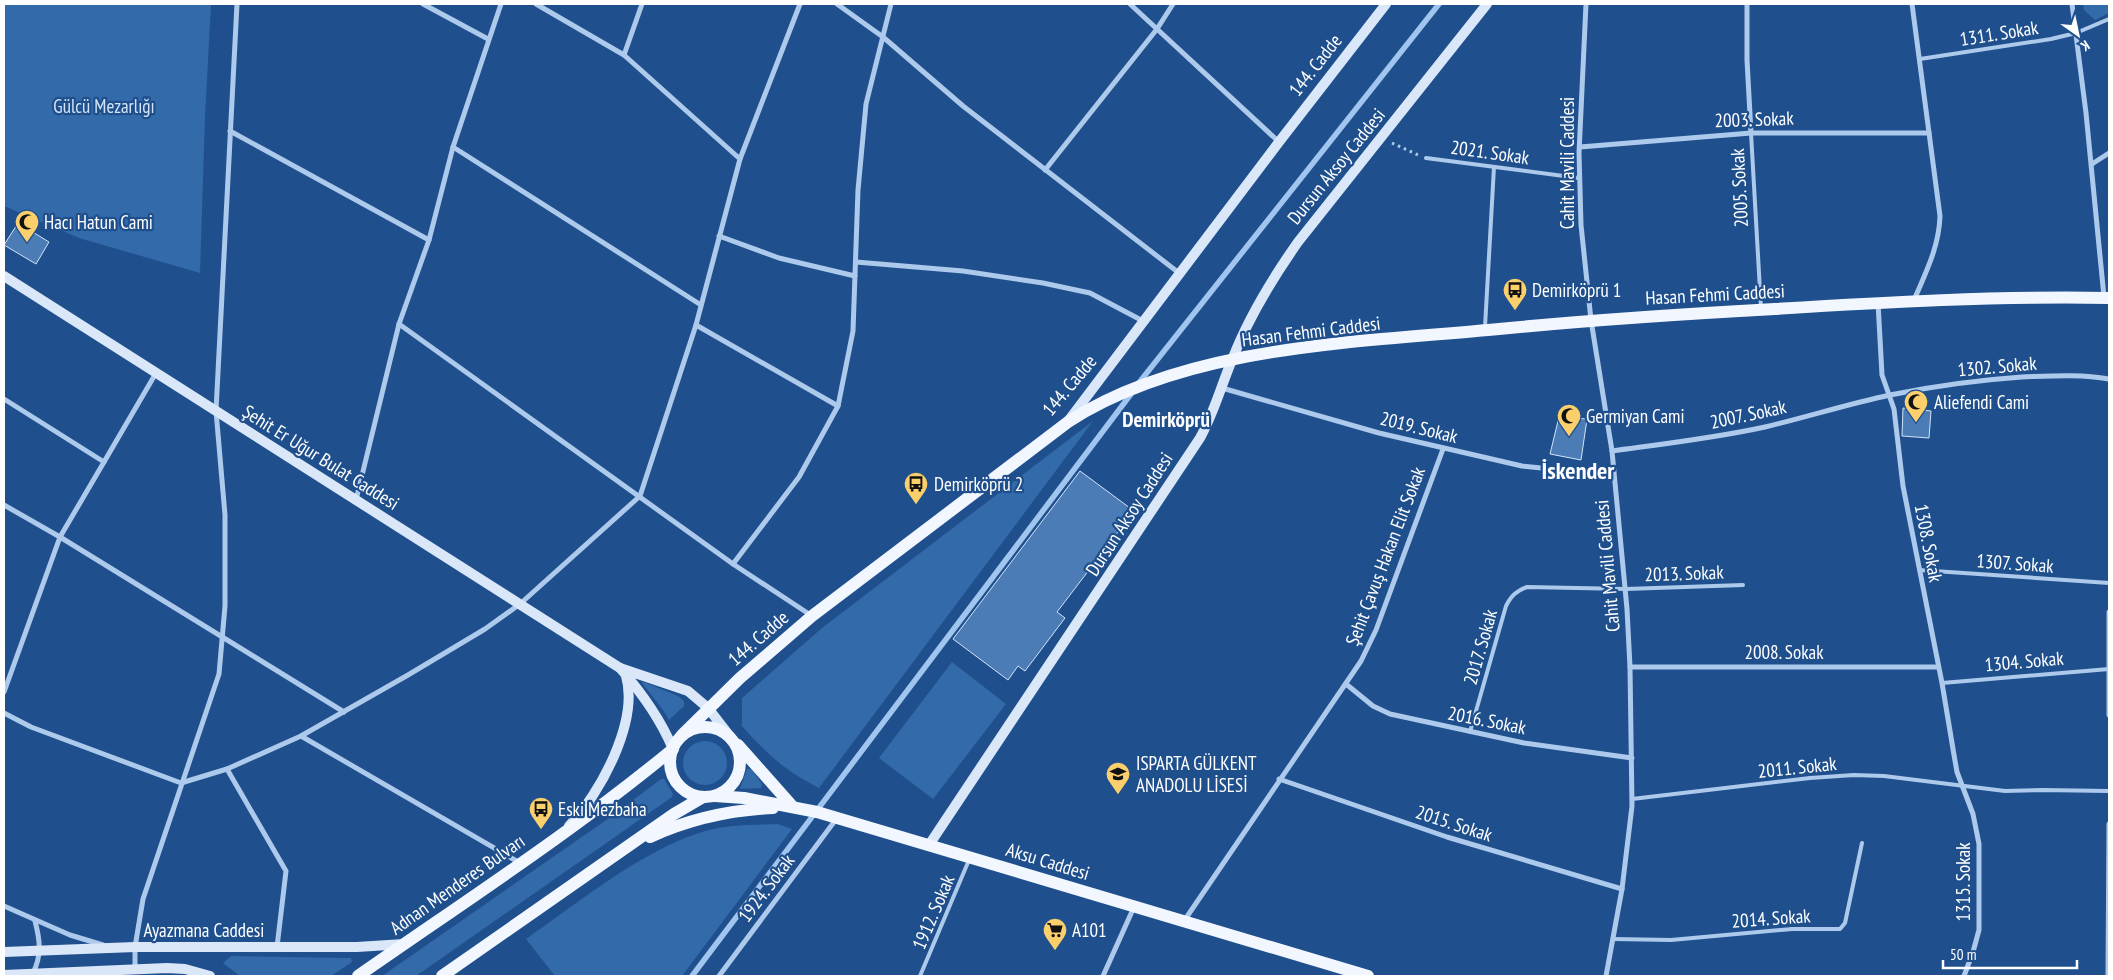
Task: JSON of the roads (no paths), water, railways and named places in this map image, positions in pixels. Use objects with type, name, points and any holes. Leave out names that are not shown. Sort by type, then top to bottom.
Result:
[{"type":"main road","name":"144. Cadde","points":[[682,736],[708,708],[812,616],[1068,422],[1179,273],[1386,4]]},
{"type":"main road","name":"Dursun Aksoy Caddesi","points":[[929,845],[1200,438],[1208,424],[1231,360],[1280,267],[1487,4]]},
{"type":"main road","name":"Şehit Er Uğur Bulat Caddesi","points":[[4,276],[623,670],[688,691],[708,708],[732,739]]},
{"type":"main road","name":"Hasan Fehmi Caddesi","points":[[1068,422],[1107,399],[1153,382],[1206,366],[1267,353],[1336,344],[1591,320],[1947,298],[2107,298]]},
{"type":"main road","name":"Şehit Er Uğur Bulat Caddesi","points":[[623,670],[658,716],[673,749]]},
{"type":"main road","points":[[558,836],[573,821],[594,792],[617,748],[629,702],[623,670]]},
{"type":"main road","points":[[709,796],[691,794],[681,788],[674,778],[670,767],[673,749],[682,736],[691,729],[702,726],[714,727],[732,739],[793,806]]},
{"type":"main road","points":[[442,976],[674,814],[725,790],[734,782],[739,772],[740,754],[732,739]]},
{"type":"main road","name":"Adnan Menderes Bulvarı","points":[[358,976],[558,836],[624,788],[673,749]]},
{"type":"main road","name":"Aksu Caddesi","points":[[709,796],[744,798],[793,806],[838,818],[1134,906],[1352,974],[1368,976]]},
{"type":"main road","points":[[625,849],[658,834],[697,820],[738,811],[793,806]]},
{"type":"main road","name":"Ayazmana Caddesi","points":[[4,952],[135,947],[277,948],[404,944]]},
{"type":"main road","name":"Ayazmana Caddesi","points":[[4,975],[135,968],[184,969],[210,976]]},
{"type":"street","points":[[135,968],[135,947],[143,899],[219,674],[225,606],[224,515],[216,411],[237,4]]},
{"type":"street","points":[[424,4],[488,39]]},
{"type":"street","points":[[356,500],[399,324],[429,240],[452,148],[501,4]]},
{"type":"street","points":[[536,4],[624,55],[740,159]]},
{"type":"street","points":[[624,55],[642,4]]},
{"type":"street","points":[[4,713],[31,727],[181,783],[227,769],[301,736],[485,629],[520,604],[640,496],[702,305],[740,159],[800,4]]},
{"type":"street","points":[[837,4],[883,37],[963,106],[1179,273]]},
{"type":"street","points":[[733,564],[799,477],[838,406],[853,331],[858,190],[866,104],[891,4]]},
{"type":"street","points":[[1130,4],[1279,142]]},
{"type":"street","points":[[1045,170],[1157,29],[1173,4]]},
{"type":"street","name":"Cahit Mavili Caddesi","points":[[1586,4],[1580,147],[1584,260],[1591,320],[1612,451],[1626,589],[1632,758],[1632,799],[1622,889],[1606,976]]},
{"type":"street","name":"2005. Sokak","points":[[1747,4],[1747,60],[1751,133]]},
{"type":"street","points":[[1912,4],[1940,216],[1940,228],[1935,252],[1914,300]]},
{"type":"street","points":[[2072,4],[2107,298]]},
{"type":"street","points":[[230,131],[429,240]]},
{"type":"street","name":"2003. Sokak","points":[[1580,147],[1751,133],[1929,133]]},
{"type":"street","points":[[452,148],[702,305]]},
{"type":"street","points":[[2092,164],[2109,153]]},
{"type":"street","points":[[719,236],[779,258],[856,276]]},
{"type":"street","points":[[856,262],[963,271],[1043,283],[1090,294],[1143,321]]},
{"type":"street","name":"1308. Sokak","points":[[1878,303],[1881,367],[1896,422],[1903,486],[1942,683],[1954,755],[1964,787]]},
{"type":"street","points":[[399,324],[733,564],[812,616]]},
{"type":"street","points":[[696,325],[838,406]]},
{"type":"street","points":[[4,692],[60,537],[156,373]]},
{"type":"street","name":"1302. Sokak","points":[[1889,395],[2000,379],[2066,376],[2109,379]]},
{"type":"street","name":"2019. Sokak","points":[[1222,388],[1443,449],[1541,468],[1614,469]]},
{"type":"street","name":"2007. Sokak","points":[[1612,451],[1705,438],[1765,427],[1889,395]]},
{"type":"street","points":[[4,399],[104,462]]},
{"type":"street","name":"Şehit Çavuş Hakan Elit Sokak","points":[[1184,922],[1279,779],[1361,661],[1376,630],[1443,449]]},
{"type":"street","points":[[4,505],[60,537],[344,712]]},
{"type":"street","points":[[2109,612],[2109,715]]},
{"type":"street","name":"2008. Sokak","points":[[1630,667],[1938,667]]},
{"type":"street","name":"2016. Sokak","points":[[1346,684],[1373,706],[1384,712],[1524,743],[1632,758]]},
{"type":"street","points":[[301,736],[520,863]]},
{"type":"street","points":[[227,769],[286,871],[277,948]]},
{"type":"street","name":"2015. Sokak","points":[[1279,779],[1447,837],[1622,889]]},
{"type":"street","name":"1315. Sokak","points":[[1964,787],[1977,829],[1979,844],[1980,916],[1975,946],[1964,976]]},
{"type":"street","name":"1924. Sokak","points":[[720,976],[838,818]]},
{"type":"street","points":[[2108,976],[2109,824]]},
{"type":"street","points":[[4,906],[70,935],[115,948]]},
{"type":"street","points":[[1103,976],[1134,906]]},
{"type":"street","points":[[32,975],[40,952],[40,938],[35,921]]},
{"type":"lane","name":"1311. Sokak","points":[[1920,59],[2076,34],[2109,20]]},
{"type":"lane","name":"2005. Sokak","points":[[1751,133],[1761,310]]},
{"type":"lane","name":"2021. Sokak","points":[[1426,158],[1580,178]]},
{"type":"lane","points":[[1484,330],[1494,167]]},
{"type":"lane","name":"1307. Sokak","points":[[1919,570],[2109,583]]},
{"type":"lane","name":"2013. Sokak","points":[[1626,589],[1743,585]]},
{"type":"lane","name":"2017. Sokak","points":[[1470,732],[1506,606],[1515,593],[1527,587],[1626,589]]},
{"type":"lane","name":"1304. Sokak","points":[[1942,683],[2109,669]]},
{"type":"lane","name":"2011. Sokak","points":[[1632,799],[1810,778],[1854,775],[1884,776],[2005,791],[2109,792]]},
{"type":"lane","name":"2014. Sokak","points":[[1613,939],[1671,940],[1792,929],[1840,929],[1845,923],[1862,843]]},
{"type":"lane","name":"1912. Sokak","points":[[920,976],[970,858]]},
{"type":"waterway","points":[[1138,384],[1439,4]]},
{"type":"waterway","points":[[692,976],[1131,394]]},
{"type":"place","name":"Hacı Hatun Cami","points":[[27,243]]},
{"type":"place","name":"Demirköprü 1","points":[[1515,311]]},
{"type":"place","name":"Aliefendi Cami","points":[[1916,423]]},
{"type":"place","name":"Germiyan Cami","points":[[1569,437]]},
{"type":"place","name":"Demirköprü 2","points":[[916,505]]},
{"type":"place","name":"ISPARTA GÜLKENT ANADOLU LİSESİ","points":[[1118,795]]},
{"type":"place","name":"Eski Mezbaha","points":[[541,830]]},
{"type":"place","name":"A101","points":[[1055,951]]},
{"type":"district","name":"Demirköprü","points":[[1166,420]]},
{"type":"district","name":"İskender","points":[[1578,471]]},
{"type":"park label","name":"Gülcü Mezarlığı","points":[[104,106]]}]
